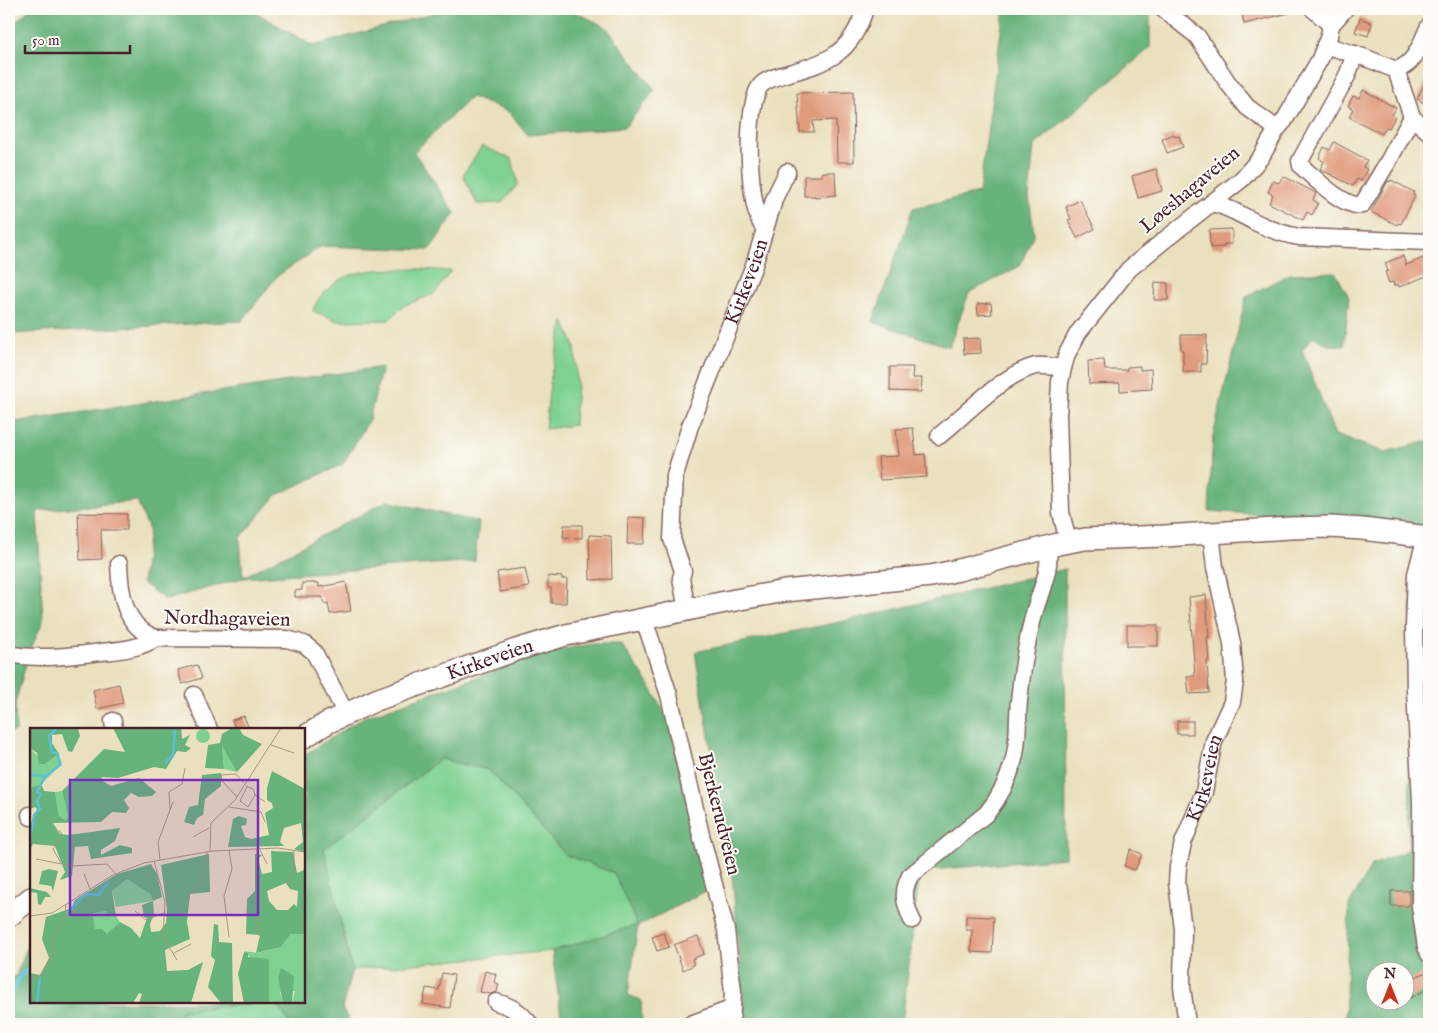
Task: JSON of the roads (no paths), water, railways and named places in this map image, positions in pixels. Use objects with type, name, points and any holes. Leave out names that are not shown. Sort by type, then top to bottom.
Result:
[{"type":"main road","name":"Kirkeveien","points":[[305,736],[346,714],[417,684],[516,650],[566,635],[642,618],[785,591],[931,576],[1068,542],[1099,538],[1290,528],[1362,529],[1428,536]]},
{"type":"main road","points":[[9,916],[30,899]]},
{"type":"street","name":"Kirkeveien","points":[[687,610],[681,578],[682,571],[672,539],[675,475],[690,426],[754,264],[764,229],[757,215],[751,183],[751,118],[756,94],[762,85],[770,79],[813,66],[845,49],[855,36],[865,9]]},
{"type":"street","points":[[1163,9],[1198,36],[1228,83],[1247,107],[1278,128]]},
{"type":"street","points":[[1313,9],[1331,25]]},
{"type":"street","name":"Løeshagaveien","points":[[1068,542],[1061,512],[1058,415],[1060,382],[1067,354],[1078,333],[1129,269],[1242,179],[1261,157],[1320,60],[1331,25],[1344,9]]},
{"type":"street","points":[[1396,70],[1412,62],[1429,26]]},
{"type":"street","points":[[1326,44],[1385,64],[1396,70],[1412,117],[1429,132]]},
{"type":"street","points":[[1355,54],[1347,76],[1300,161],[1301,166],[1334,194],[1354,205],[1362,205],[1412,117]]},
{"type":"street","points":[[764,229],[774,197],[787,172]]},
{"type":"street","points":[[1212,203],[1227,206],[1255,222],[1287,235],[1429,242]]},
{"type":"street","points":[[939,436],[993,390],[1012,377],[1035,366],[1063,368]]},
{"type":"street","name":"Kirkeveien","points":[[1187,1024],[1182,987],[1183,930],[1178,867],[1183,843],[1204,792],[1214,741],[1232,702],[1235,681],[1232,643],[1215,567],[1211,533]]},
{"type":"street","name":"Kirkeveien","points":[[1428,536],[1416,574],[1414,636],[1421,802],[1420,906],[1426,947],[1429,954]]},
{"type":"street","points":[[912,920],[904,898],[910,876],[987,813],[1007,781],[1014,761],[1019,701],[1028,640],[1047,569],[1049,554],[1047,547]]},
{"type":"street","points":[[119,564],[120,588],[126,609],[136,625],[148,635],[156,638]]},
{"type":"street","name":"Bjerkerudveien","points":[[642,618],[669,695],[701,835],[726,930],[733,992],[731,1016]]},
{"type":"street","name":"Nordhagaveien","points":[[9,654],[55,658],[134,648],[147,644],[156,638],[287,638],[304,644],[314,652],[346,714]]},
{"type":"street","points":[[194,694],[209,728]]},
{"type":"street","points":[[496,1002],[510,1006],[520,1012],[530,1024]]},
{"type":"street","points":[[691,1024],[731,1016]]},
{"type":"waterway","points":[[9,996],[22,973],[30,971]]}]
